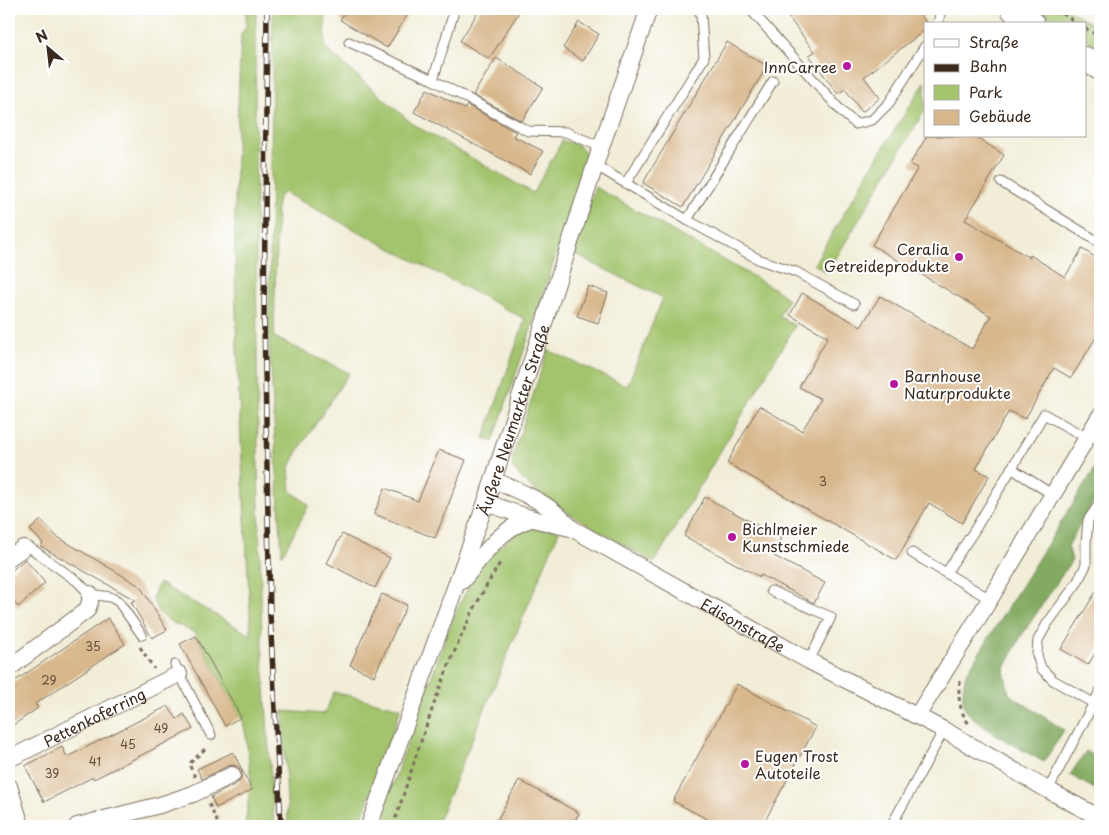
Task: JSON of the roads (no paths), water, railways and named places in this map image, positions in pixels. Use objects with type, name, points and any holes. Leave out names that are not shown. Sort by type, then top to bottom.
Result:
[{"type":"main road","points":[[1013,9],[1029,22]]},
{"type":"main road","points":[[1086,60],[1100,68]]},
{"type":"street","name":"Äußere Neumarkter Straße","points":[[369,826],[486,502],[595,165],[648,9]]},
{"type":"street","points":[[917,716],[1100,416]]},
{"type":"street","name":"Edisonstraße","points":[[493,480],[538,501],[552,510],[573,529],[809,661],[944,730],[1100,818]]},
{"type":"street","name":"Edisonstraße","points":[[486,502],[534,520],[573,529]]},
{"type":"street","points":[[454,591],[499,538],[512,528],[534,520]]},
{"type":"street","points":[[9,558],[23,548]]},
{"type":"street","points":[[9,668],[87,610],[90,594]]},
{"type":"street","name":"Pettenkoferring","points":[[9,759],[163,682],[177,670]]},
{"type":"street","points":[[76,826],[160,805],[193,794],[232,775]]},
{"type":"street","points":[[9,786],[21,826]]},
{"type":"lane","points":[[626,183],[704,58],[699,9]]},
{"type":"lane","points":[[750,9],[843,113],[856,124],[872,120],[889,103],[924,48]]},
{"type":"lane","points":[[937,9],[940,14],[938,22]]},
{"type":"lane","points":[[433,80],[453,15]]},
{"type":"lane","points":[[349,42],[433,80],[528,130],[566,132],[601,147]]},
{"type":"lane","points":[[687,220],[773,81]]},
{"type":"lane","points":[[595,165],[687,220],[760,260],[796,272],[854,304]]},
{"type":"lane","points":[[1001,182],[1100,242]]},
{"type":"lane","points":[[946,573],[974,531],[1044,414],[1087,438]]},
{"type":"lane","points":[[1011,468],[1053,495]]},
{"type":"lane","points":[[1093,703],[1053,680],[1041,668],[1037,655],[1038,640],[1047,624],[1077,583],[1086,564],[1088,520],[1100,502]]},
{"type":"lane","points":[[23,548],[29,547],[77,581],[90,594],[110,597],[118,601],[142,635]]},
{"type":"lane","points":[[912,553],[990,599]]},
{"type":"lane","points":[[771,591],[831,617],[809,661]]},
{"type":"lane","points":[[177,670],[211,735]]},
{"type":"lane","points":[[1048,790],[1100,691]]},
{"type":"lane","points":[[891,826],[944,730]]},
{"type":"railway","points":[[267,9],[264,321],[270,614],[281,826]]},
{"type":"place","name":"InnCarree","points":[[847,66]]},
{"type":"place","name":"Ceralia Getreideprodukte","points":[[959,257]]},
{"type":"place","name":"Barnhouse Naturprodukte","points":[[894,384]]},
{"type":"place","name":"Bichlmeier Kunstschmiede","points":[[732,537]]},
{"type":"place","name":"Eugen Trost Autoteile","points":[[745,764]]}]
